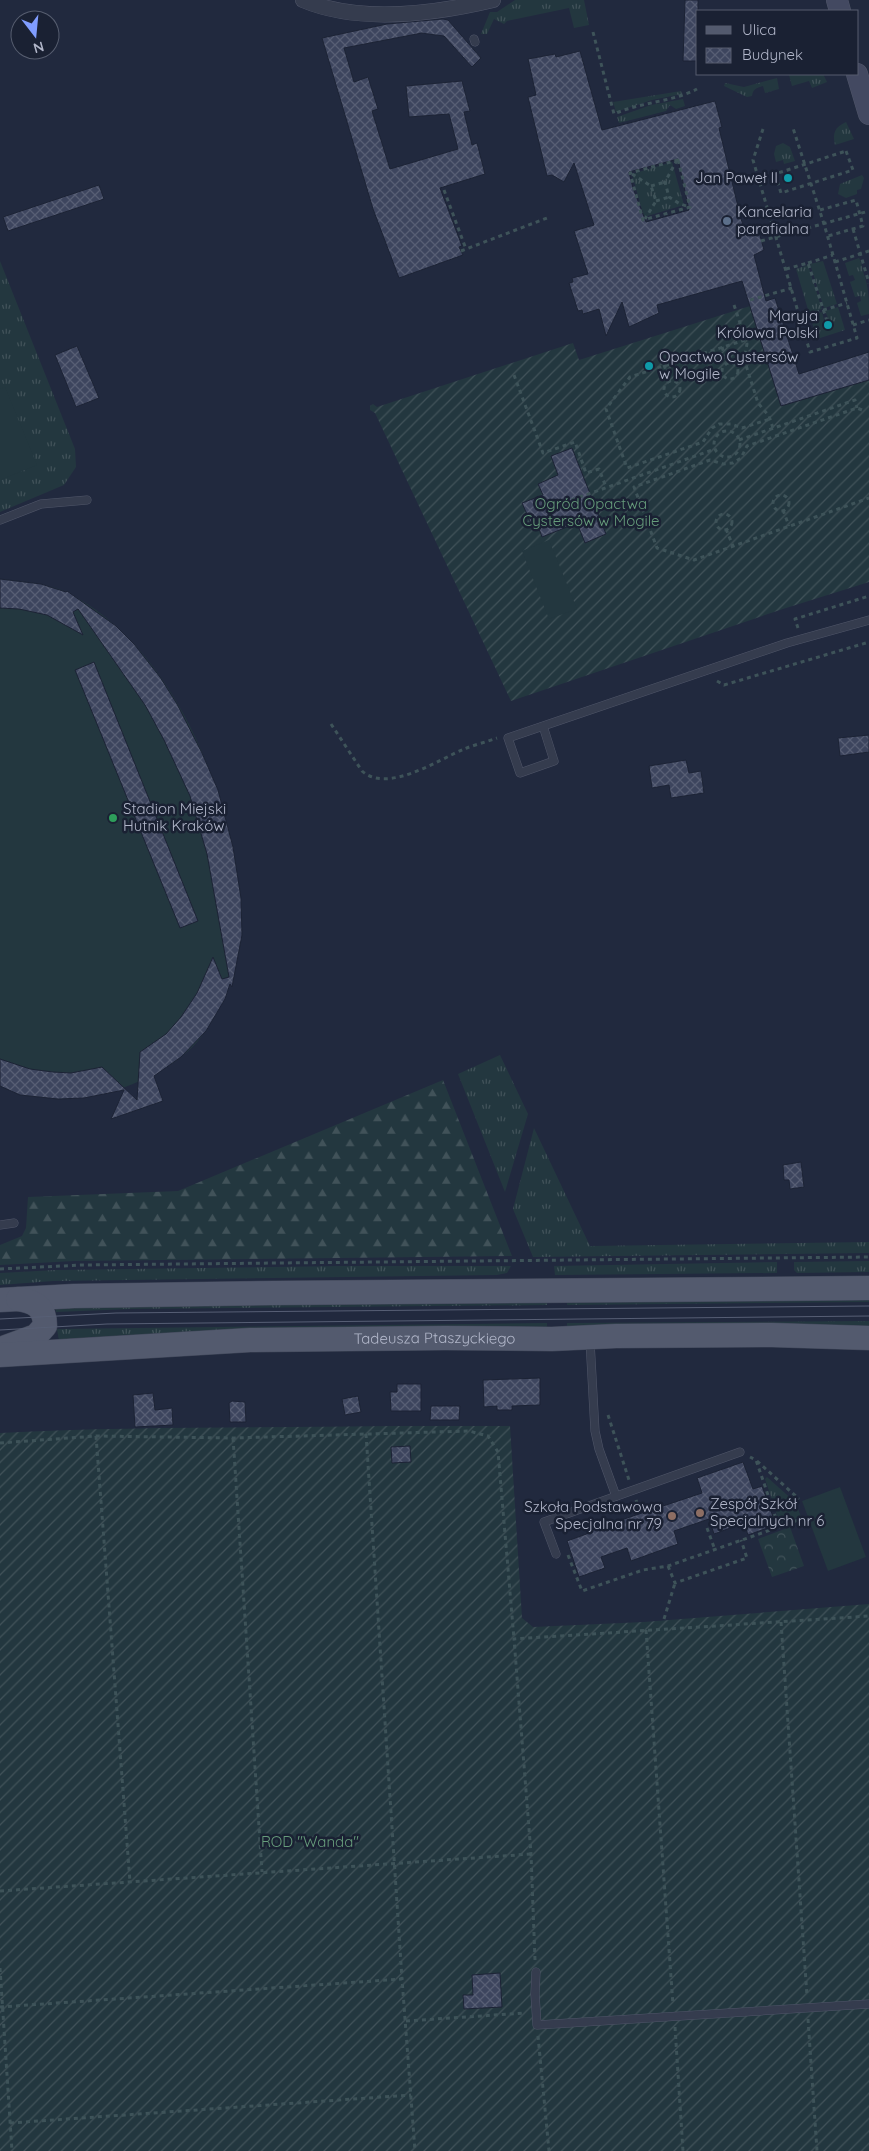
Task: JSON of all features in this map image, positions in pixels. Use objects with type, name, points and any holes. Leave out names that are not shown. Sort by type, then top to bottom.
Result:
[{"type":"main road","points":[[8,1299],[244,1293],[869,1288]]},
{"type":"main road","points":[[0,1349],[36,1336],[45,1326],[44,1316],[37,1305],[30,1301],[8,1299]]},
{"type":"main road","name":"Tadeusza Ptaszyckiego","points":[[0,1355],[250,1340],[445,1338],[552,1340],[772,1335],[869,1338]]},
{"type":"street","points":[[303,0],[333,10],[380,14],[444,10],[493,0]]},
{"type":"street","points":[[858,75],[869,114]]},
{"type":"lane","points":[[0,520],[41,504],[87,500]]},
{"type":"lane","points":[[543,726],[554,761],[520,773],[508,738],[543,726],[787,643],[869,620]]},
{"type":"lane","points":[[0,1225],[14,1223]]},
{"type":"lane","points":[[590,1338],[595,1431],[599,1449],[616,1496]]},
{"type":"lane","points":[[556,1554],[544,1522],[740,1452]]},
{"type":"lane","points":[[536,1972],[537,2026],[869,2004]]},
{"type":"path","points":[[592,32],[614,114],[639,105],[684,95],[697,89]]},
{"type":"path","points":[[763,129],[753,160],[810,352],[857,338],[828,236],[793,128]]},
{"type":"path","points":[[846,151],[853,170],[810,184],[782,193],[775,174],[846,151]]},
{"type":"path","points":[[651,186],[665,182],[678,160]]},
{"type":"path","points":[[678,160],[690,207]]},
{"type":"path","points":[[645,220],[643,220],[630,173],[678,160]]},
{"type":"path","points":[[632,174],[651,186],[656,201]]},
{"type":"path","points":[[665,182],[669,197],[680,204],[690,207]]},
{"type":"path","points":[[444,190],[466,249]]},
{"type":"path","points":[[645,220],[656,201],[669,197]]},
{"type":"path","points":[[820,210],[856,200],[863,226],[828,236]]},
{"type":"path","points":[[645,220],[690,207]]},
{"type":"path","points":[[761,241],[869,210]]},
{"type":"path","points":[[461,251],[547,218]]},
{"type":"path","points":[[853,229],[858,240],[859,254],[869,283]]},
{"type":"path","points":[[835,262],[869,251]]},
{"type":"path","points":[[786,269],[833,255]]},
{"type":"path","points":[[808,262],[827,322]]},
{"type":"path","points":[[750,300],[792,288]]},
{"type":"path","points":[[768,295],[770,299]]},
{"type":"path","points":[[800,317],[847,303]]},
{"type":"path","points":[[734,305],[747,344],[744,359],[758,403],[770,418],[774,428]]},
{"type":"path","points":[[853,325],[869,320]]},
{"type":"path","points":[[745,340],[630,377],[606,409],[627,468],[703,442],[712,428],[718,424],[732,424],[742,428],[770,418]]},
{"type":"path","points":[[722,347],[727,363]]},
{"type":"path","points":[[727,363],[734,364],[737,368],[737,374],[731,379],[726,378],[722,372],[722,367],[727,363]]},
{"type":"path","points":[[664,366],[670,382]]},
{"type":"path","points":[[514,375],[543,453],[575,442],[586,473],[598,469],[606,487]]},
{"type":"path","points":[[670,382],[675,382],[680,388],[676,396],[665,394],[664,386],[670,382]]},
{"type":"path","points":[[739,440],[855,400],[857,408]]},
{"type":"path","points":[[862,410],[857,408],[747,446],[740,458],[733,463],[723,464],[710,460],[634,487],[657,548],[694,560],[869,498]]},
{"type":"path","points":[[729,431],[737,436],[739,440],[738,452],[732,457],[723,457],[714,449],[714,440],[720,433],[729,431]]},
{"type":"path","points":[[549,508],[714,449]]},
{"type":"path","points":[[778,495],[786,497],[788,501],[788,506],[783,510],[777,510],[773,505],[773,500],[778,495]]},
{"type":"path","points":[[783,510],[789,526]]},
{"type":"path","points":[[722,514],[727,514],[732,520],[731,525],[726,529],[720,529],[716,524],[716,519],[722,514]]},
{"type":"path","points":[[726,529],[733,546]]},
{"type":"path","points":[[795,618],[869,596]]},
{"type":"path","points":[[710,677],[724,685],[869,642]]},
{"type":"path","points":[[331,724],[362,771],[365,774],[379,778],[407,776],[464,749],[498,738],[508,738]]},
{"type":"path","points":[[0,1269],[82,1265],[869,1257]]},
{"type":"path","points":[[607,1411],[641,1515]]},
{"type":"path","points":[[0,1443],[96,1436],[233,1438],[469,1431],[488,1436],[498,1452],[531,1854],[536,1972]]},
{"type":"path","points":[[366,1434],[415,2151]]},
{"type":"path","points":[[96,1436],[130,1882]]},
{"type":"path","points":[[233,1438],[262,1872]]},
{"type":"path","points":[[740,1452],[756,1460],[800,1499]]},
{"type":"path","points":[[756,1460],[780,1526]]},
{"type":"path","points":[[556,1554],[567,1551],[582,1591],[642,1570],[668,1566],[801,1519]]},
{"type":"path","points":[[707,1528],[715,1550]]},
{"type":"path","points":[[675,1582],[747,1558],[741,1540]]},
{"type":"path","points":[[664,1619],[675,1582],[668,1566]]},
{"type":"path","points":[[514,1640],[869,1616]]},
{"type":"path","points":[[781,1622],[817,2151]]},
{"type":"path","points":[[646,1630],[683,2151]]},
{"type":"path","points":[[0,1891],[531,1854]]},
{"type":"path","points":[[0,1968],[1,2007],[12,2151]]},
{"type":"path","points":[[1,2007],[402,1978]]},
{"type":"path","points":[[406,2021],[536,2013]]},
{"type":"path","points":[[537,2026],[548,2151]]},
{"type":"path","points":[[10,2123],[411,2096]]},
{"type":"green space","points":[[515,0],[584,0],[589,25],[574,28],[569,8],[507,21],[504,24],[494,19],[487,34],[481,34],[490,12],[497,12]]},
{"type":"green space","points":[[789,75],[824,75],[827,82],[812,88],[809,81],[792,86]]},
{"type":"green space","points":[[777,78],[779,89],[765,93],[763,86],[758,87],[752,96],[747,97],[724,86],[725,83],[744,87]]},
{"type":"green space","points":[[681,91],[682,94],[652,100],[616,112],[613,102]]},
{"type":"green space","points":[[683,99],[685,106],[676,109],[670,105],[666,111],[619,123],[617,117],[651,105]]},
{"type":"green space","points":[[846,122],[854,139],[835,145],[835,131]]},
{"type":"green space","points":[[783,143],[790,147],[795,161],[784,164],[783,160],[776,162],[774,154],[776,146]]},
{"type":"green space","points":[[672,162],[684,205],[644,217],[632,174]]},
{"type":"green space","points":[[862,175],[864,178],[861,189],[857,190],[857,194],[846,198],[838,194],[840,184]]},
{"type":"green space","points":[[859,258],[869,300],[869,314],[861,316],[857,303],[861,301],[860,296],[855,297],[850,282],[855,280],[853,275],[849,276],[845,263]]},
{"type":"green space","points":[[0,261],[75,449],[76,467],[64,485],[0,512]]},
{"type":"green space","points":[[823,261],[837,304],[824,308],[810,264]]},
{"type":"green space","points":[[808,265],[822,309],[809,313],[796,269]]},
{"type":"green space","name":"Ogród Opactwa Cystersów w Mogile","points":[[750,306],[781,406],[869,380],[869,582],[783,609],[511,701],[375,413],[370,410],[370,406],[373,404],[377,407],[573,343],[579,360]]},
{"type":"green space","points":[[838,307],[845,330],[817,339],[810,316],[822,312],[826,328],[832,327],[825,311]]},
{"type":"green space","points":[[5,387],[37,465],[0,480],[0,389]]},
{"type":"green space","points":[[549,540],[577,609],[549,619],[522,551]]},
{"type":"green space","name":"Stadion Miejski Hutnik Kraków","points":[[0,579],[29,582],[57,588],[74,596],[109,620],[140,651],[167,687],[190,726],[209,768],[234,854],[240,896],[236,961],[233,975],[208,1026],[192,1048],[174,1063],[154,1075],[117,1090],[84,1097],[49,1098],[33,1096],[0,1086]]},
{"type":"green space","points":[[500,1055],[528,1114],[505,1192],[458,1074]]},
{"type":"green space","points":[[443,1080],[512,1256],[74,1261],[0,1265],[0,1245],[22,1236],[26,1228],[28,1197],[178,1191]]},
{"type":"green space","points":[[534,1128],[590,1246],[869,1242],[869,1253],[533,1257],[513,1209]]},
{"type":"green space","points":[[869,1261],[869,1272],[797,1273],[794,1270],[794,1262]]},
{"type":"green space","points":[[777,1262],[777,1273],[555,1275],[554,1266]]},
{"type":"green space","points":[[511,1266],[507,1273],[497,1275],[53,1281],[0,1285],[0,1273],[56,1270]]},
{"type":"green space","points":[[869,1298],[869,1302],[567,1305],[567,1299]]},
{"type":"green space","points":[[547,1299],[547,1305],[131,1309],[56,1312],[56,1307]]},
{"type":"green space","points":[[869,1321],[869,1328],[567,1330],[567,1323]]},
{"type":"green space","points":[[547,1323],[547,1330],[59,1341],[57,1329]]},
{"type":"green space","name":"ROD \"Wanda\"","points":[[510,1426],[522,1618],[533,1627],[644,1622],[869,1604],[869,2151],[0,2151],[0,1433],[147,1428]]},
{"type":"green space","points":[[767,1477],[796,1503],[801,1517],[780,1524],[765,1479]]},
{"type":"green space","points":[[840,1487],[866,1557],[828,1571],[802,1501]]},
{"type":"green space","points":[[790,1527],[804,1566],[772,1577],[758,1539]]},
{"type":"building","points":[[685,0],[698,0],[698,10],[696,10],[696,61],[683,61]]},
{"type":"building","points":[[448,20],[481,58],[472,67],[444,36],[422,33],[344,48],[354,82],[368,77],[378,109],[372,111],[390,169],[458,149],[449,114],[409,117],[406,86],[462,81],[470,111],[464,112],[472,145],[477,143],[485,174],[440,188],[462,246],[459,247],[463,255],[399,278],[373,209],[322,38],[387,24]]},
{"type":"building","points":[[580,51],[602,130],[715,101],[722,127],[719,128],[741,219],[747,236],[759,232],[764,250],[754,255],[766,301],[775,298],[799,374],[869,352],[869,380],[781,406],[742,281],[657,305],[659,313],[629,327],[622,302],[606,336],[599,309],[583,314],[582,310],[578,311],[569,283],[573,282],[572,278],[588,274],[574,231],[594,225],[574,163],[564,182],[552,175],[547,176],[528,97],[536,95],[528,59],[555,54],[556,57]],"holes":[[[678,159],[689,210],[646,222],[629,172]]]},
{"type":"building","points":[[99,185],[104,199],[8,231],[3,217]]},
{"type":"building","points":[[77,346],[99,398],[76,407],[55,355]]},
{"type":"building","points":[[572,448],[606,534],[585,543],[577,523],[542,537],[538,526],[533,528],[522,503],[543,495],[538,484],[558,475],[551,456]]},
{"type":"building","points":[[0,579],[41,584],[67,591],[116,626],[134,644],[160,677],[177,704],[202,753],[218,790],[233,847],[241,898],[242,935],[232,987],[230,984],[225,999],[206,1031],[181,1057],[154,1076],[163,1101],[111,1119],[124,1090],[84,1098],[58,1099],[20,1095],[0,1086],[0,1059],[30,1069],[53,1072],[71,1073],[102,1067],[137,1100],[140,1052],[166,1034],[181,1017],[197,993],[213,957],[222,979],[229,977],[207,854],[190,796],[164,740],[145,705],[78,609],[73,612],[83,635],[47,615],[19,609],[0,608]]},
{"type":"building","points":[[94,662],[198,921],[180,928],[75,670]]},
{"type":"building","points":[[869,735],[869,752],[840,756],[838,738]]},
{"type":"building","points":[[686,760],[689,773],[701,771],[704,793],[671,798],[669,785],[652,788],[649,766]]},
{"type":"building","points":[[801,1162],[804,1187],[790,1189],[789,1180],[784,1180],[783,1165]]},
{"type":"building","points":[[540,1378],[540,1405],[512,1406],[512,1410],[497,1410],[497,1406],[484,1407],[483,1380]]},
{"type":"building","points":[[397,1384],[421,1384],[421,1411],[391,1411],[390,1392],[397,1392]]},
{"type":"building","points":[[153,1393],[155,1410],[172,1408],[173,1425],[135,1427],[133,1395]]},
{"type":"building","points":[[358,1396],[361,1412],[345,1415],[342,1399]]},
{"type":"building","points":[[232,1401],[245,1402],[246,1422],[230,1422],[229,1403]]},
{"type":"building","points":[[431,1406],[460,1406],[459,1420],[430,1420]]},
{"type":"building","points":[[410,1446],[411,1462],[392,1463],[391,1447]]},
{"type":"building","points":[[743,1462],[753,1489],[762,1486],[776,1525],[748,1535],[744,1523],[714,1534],[709,1519],[674,1531],[678,1544],[631,1561],[627,1548],[601,1557],[605,1568],[579,1577],[567,1541],[592,1532],[591,1530],[702,1493],[697,1478]]},
{"type":"building","points":[[500,1973],[502,2007],[464,2009],[463,1995],[473,1995],[472,1975]]},
{"type":"tram line","points":[[0,1319],[116,1313],[869,1306]]},
{"type":"tram line","points":[[0,1330],[107,1324],[869,1316]]},
{"type":"place","name":"Jan Paweł II","points":[[788,178]]},
{"type":"place","name":"Kancelaria parafialna","points":[[727,221]]},
{"type":"place","name":"Maryja Królowa Polski","points":[[828,325]]},
{"type":"place","name":"Opactwo Cystersów w Mogile","points":[[649,366]]},
{"type":"place","name":"Stadion Miejski Hutnik Kraków","points":[[113,818]]},
{"type":"place","name":"Zespół Szkół Specjalnych nr 6","points":[[700,1513]]},
{"type":"place","name":"Szkoła Podstawowa Specjalna nr 79","points":[[672,1516]]}]
